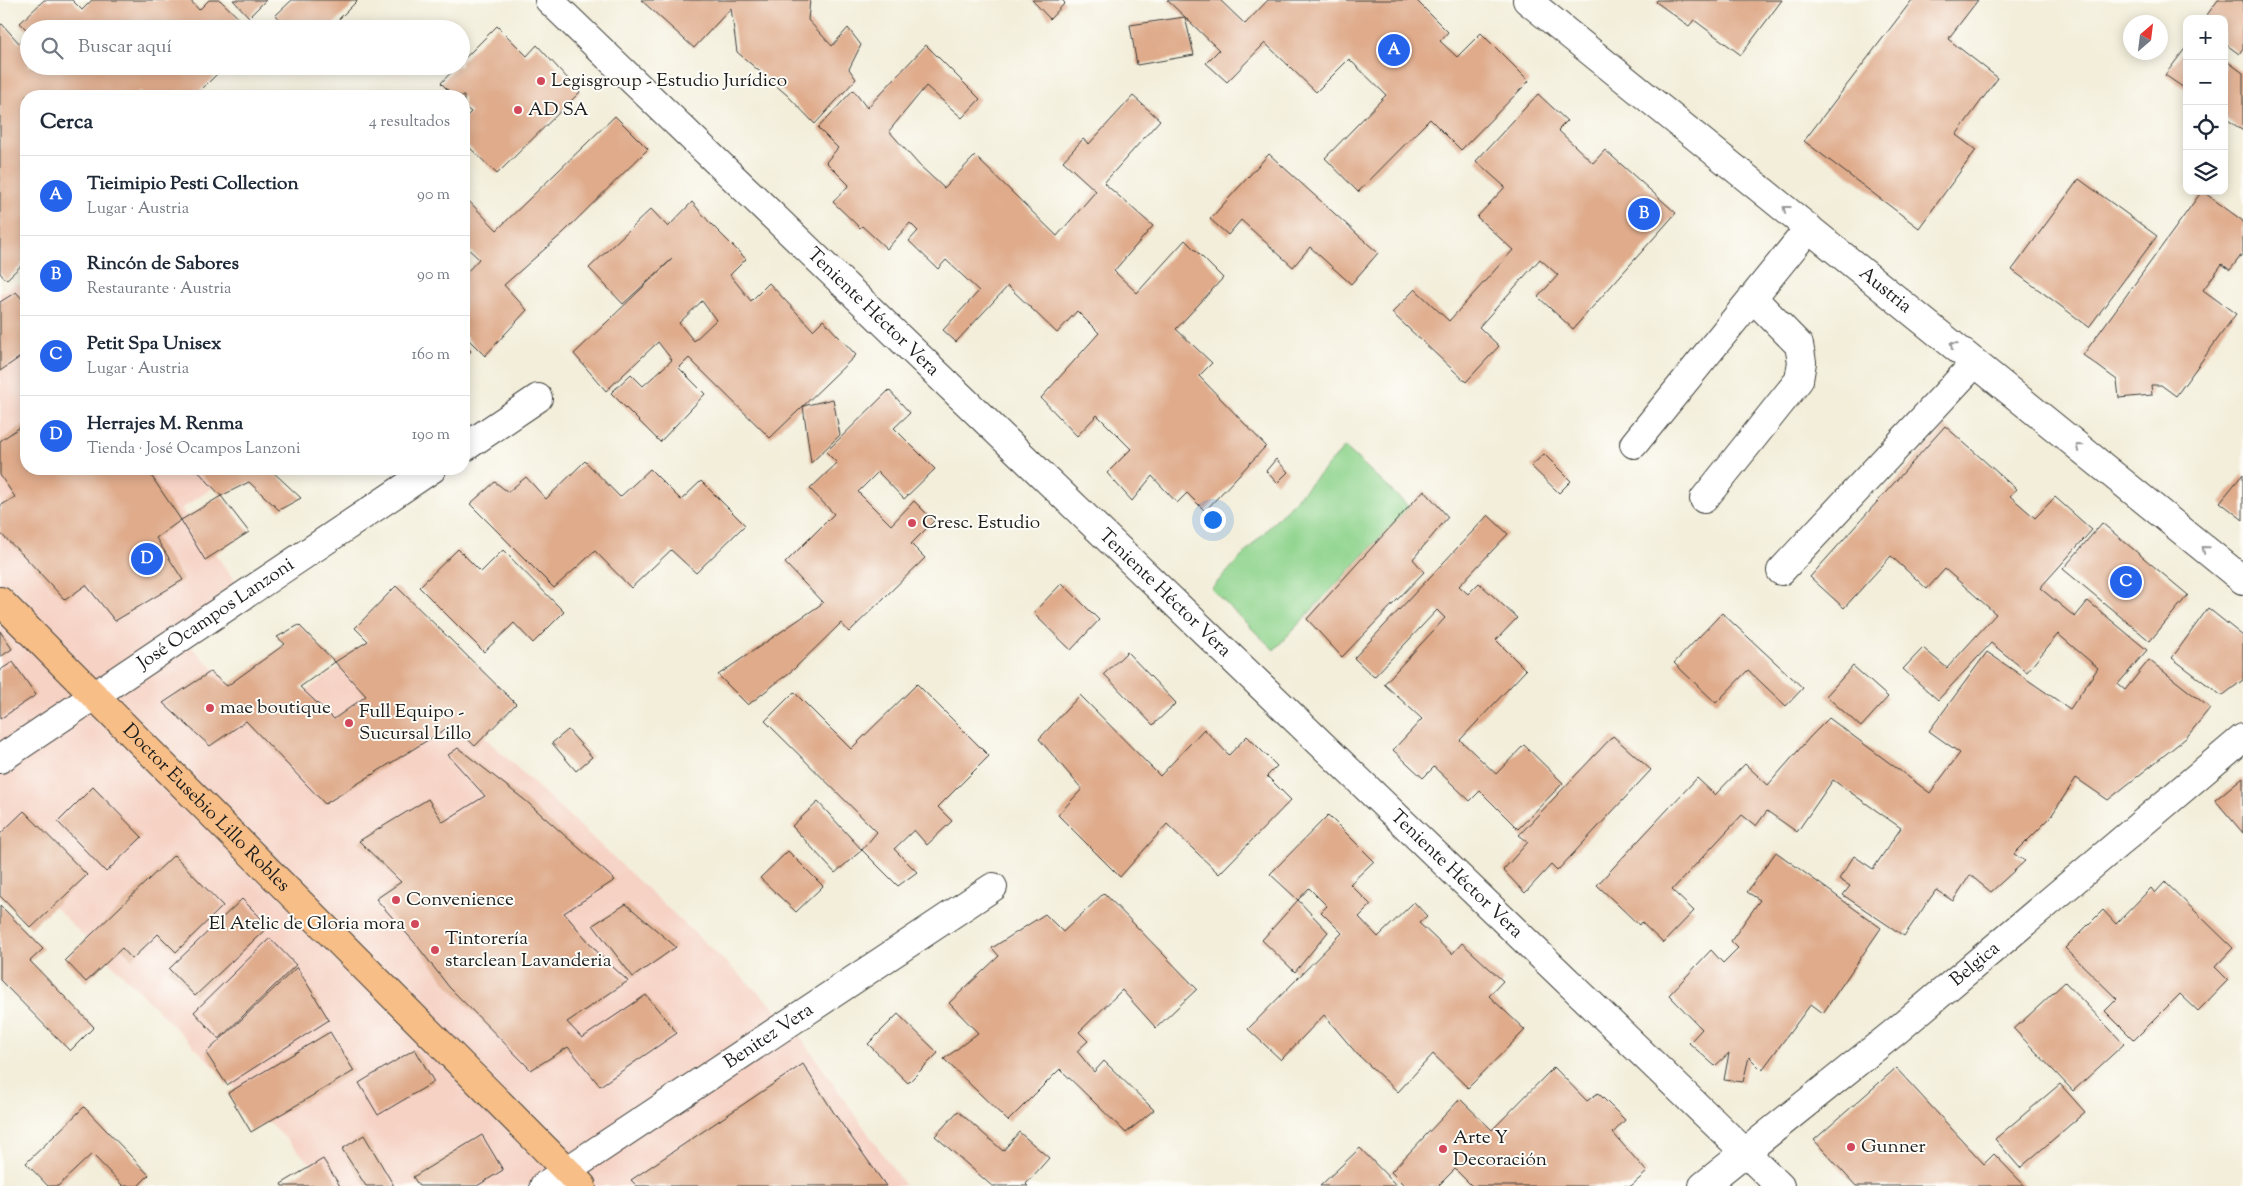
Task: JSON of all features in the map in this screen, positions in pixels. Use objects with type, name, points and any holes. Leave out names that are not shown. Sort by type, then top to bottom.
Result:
[{"type":"main road","name":"Doctor Eusebio Lillo Robles","points":[[0,601],[574,1178]]},
{"type":"street","name":"Teniente Héctor Vera","points":[[549,0],[1780,1186]]},
{"type":"street","name":"Austria","points":[[1527,0],[2243,580]]},
{"type":"street","points":[[1634,444],[1809,228]]},
{"type":"street","points":[[1704,499],[1800,380],[1802,362],[1799,345],[1753,298]]},
{"type":"street","points":[[1781,571],[1975,362]]},
{"type":"street","points":[[470,444],[538,398]]},
{"type":"street","name":"José Ocampos Lanzoni","points":[[0,759],[93,694],[423,475]]},
{"type":"street","name":"Belgica","points":[[1703,1186],[1895,1032],[2243,738]]},
{"type":"street","name":"Benitez Vera","points":[[544,1186],[574,1178],[993,887]]},
{"type":"shaded area","points":[[18,283],[20,285],[20,475],[210,475],[219,484],[181,509],[245,594],[181,637],[266,719],[379,639],[790,1022],[905,1186],[333,1186],[0,852],[0,294]]},
{"type":"green space","points":[[1345,447],[1409,507],[1274,650],[1211,589]]},
{"type":"building","points":[[44,0],[72,0],[82,10],[92,0],[190,0],[199,10],[209,0],[220,0],[241,20],[23,20]]},
{"type":"building","points":[[233,0],[266,0],[249,17]]},
{"type":"building","points":[[292,0],[358,0],[338,20],[280,20],[276,15]]},
{"type":"building","points":[[641,0],[810,0],[808,20],[832,46],[848,28],[861,45],[849,69],[856,79],[815,124],[787,95],[737,52],[731,8],[694,48]]},
{"type":"building","points":[[1032,0],[1062,0],[1065,3],[1050,19]]},
{"type":"building","points":[[1167,0],[1220,0],[1245,24],[1268,0],[1416,0],[1448,32],[1440,41],[1457,57],[1481,33],[1529,81],[1461,150],[1430,119],[1358,192],[1325,158],[1386,95],[1349,59],[1316,92],[1265,43],[1227,82],[1206,63],[1219,50]]},
{"type":"building","points":[[1657,0],[1782,0],[1741,55],[1694,20],[1689,26],[1656,2]]},
{"type":"building","points":[[1912,0],[1978,0],[1948,39],[1998,78],[1956,135],[1976,150],[1919,228],[1804,141]]},
{"type":"building","points":[[2218,0],[2243,0],[2243,48],[2239,54],[2228,46],[2228,15],[2207,15]]},
{"type":"building","points":[[1185,17],[1194,55],[1137,65],[1130,25]]},
{"type":"building","points":[[2,24],[20,42],[20,75],[216,75],[201,90],[20,90],[20,267],[6,280],[0,273],[0,25]]},
{"type":"building","name":"AD SA","points":[[497,26],[527,56],[537,45],[580,92],[497,174],[470,148],[470,90],[448,90],[441,83],[449,75],[470,75],[470,53]]},
{"type":"building","points":[[926,45],[980,99],[962,118],[926,86],[889,131],[919,165],[944,188],[975,156],[1057,236],[1096,191],[1063,161],[1083,139],[1089,144],[1133,96],[1160,120],[1104,183],[1153,226],[1114,271],[1137,293],[1185,240],[1223,278],[1176,329],[1212,363],[1199,376],[1266,446],[1205,511],[1187,493],[1177,503],[1152,476],[1132,501],[1107,473],[1131,449],[1097,415],[1077,436],[1041,398],[1099,333],[1077,311],[1057,333],[1008,286],[956,342],[943,330],[979,291],[946,260],[938,269],[909,241],[918,231],[910,223],[887,249],[862,226],[860,228],[833,202],[849,185],[826,162],[838,148],[818,128],[853,90],[867,108]]},
{"type":"building","points":[[2183,51],[2183,87],[2165,75]]},
{"type":"building","points":[[2228,62],[2243,73],[2243,131],[2228,120]]},
{"type":"building","points":[[1538,94],[1567,121],[1558,130],[1593,163],[1605,150],[1676,213],[1573,329],[1538,297],[1558,275],[1540,259],[1479,327],[1499,346],[1466,382],[1392,313],[1415,289],[1449,321],[1513,250],[1477,217],[1505,187],[1476,161]]},
{"type":"building","points":[[615,116],[648,149],[563,233],[504,285],[527,310],[485,356],[470,341],[470,269],[479,259],[470,251],[470,202],[497,230]]},
{"type":"building","points":[[1269,154],[1378,253],[1351,284],[1310,247],[1293,267],[1241,220],[1228,235],[1210,219]]},
{"type":"building","points":[[2079,179],[2157,236],[2089,327],[2012,270]]},
{"type":"building","points":[[2199,195],[2207,195],[2243,221],[2243,253],[2230,270],[2222,264],[2203,290],[2236,314],[2176,396],[2161,385],[2151,385],[2152,395],[2119,398],[2117,380],[2083,355]]},
{"type":"building","points":[[692,202],[746,259],[730,275],[751,301],[769,283],[813,330],[823,320],[856,355],[770,438],[689,358],[679,368],[705,394],[660,442],[611,393],[631,374],[643,386],[672,360],[658,342],[606,391],[574,354],[672,259],[623,304],[589,268],[651,209],[668,227]],"holes":[[[702,301],[716,320],[694,341],[679,323]]]},
{"type":"building","points":[[16,292],[20,296],[20,357],[0,371],[0,302]]},
{"type":"building","points":[[889,390],[910,413],[894,428],[935,469],[904,499],[878,472],[858,492],[891,525],[914,501],[934,521],[911,544],[925,558],[849,632],[841,623],[794,669],[748,705],[718,675],[823,603],[785,563],[834,514],[810,489],[837,463],[826,452]]},
{"type":"building","points":[[833,399],[840,435],[811,463],[803,406]]},
{"type":"building","points":[[1945,426],[2016,489],[2010,496],[2035,518],[2055,497],[2092,530],[2040,588],[2075,617],[2088,601],[2147,650],[2118,684],[2125,690],[2149,660],[2210,708],[2186,738],[2108,800],[2076,778],[2050,818],[2014,854],[2025,861],[1991,892],[1970,875],[1953,901],[1936,890],[1904,936],[1843,895],[1850,886],[1839,879],[1854,856],[1873,869],[1901,828],[1833,780],[1797,832],[1767,811],[1756,826],[1742,815],[1672,890],[1694,911],[1663,943],[1641,922],[1639,925],[1597,885],[1697,778],[1715,795],[1745,764],[1768,785],[1829,718],[1930,793],[1960,753],[1929,731],[1987,652],[2070,709],[2098,668],[2058,634],[2027,672],[1991,643],[1938,700],[1903,669],[1923,648],[1947,668],[1996,614],[1945,569],[1927,589],[1891,556],[1844,608],[1810,577]]},
{"type":"building","points":[[20,427],[20,475],[151,475],[181,520],[156,538],[183,580],[115,621],[86,585],[65,600],[0,533],[0,506],[15,497],[0,475],[0,441]]},
{"type":"building","points":[[1544,454],[1571,481],[1559,493],[1531,466]]},
{"type":"building","points":[[1276,459],[1288,472],[1277,483],[1266,471]]},
{"type":"building","points":[[585,461],[620,497],[650,469],[681,500],[701,481],[745,525],[696,573],[671,550],[631,588],[595,551],[554,588],[470,504],[495,482],[508,492],[526,477],[546,499]]},
{"type":"building","points":[[2243,474],[2243,520],[2220,502]]},
{"type":"building","points":[[202,475],[276,475],[301,498],[279,510],[249,482],[221,496]]},
{"type":"building","points":[[1424,490],[1448,517],[1413,559],[1424,572],[1342,657],[1307,619]]},
{"type":"building","points":[[221,496],[249,532],[205,560],[181,520]]},
{"type":"building","points":[[1488,515],[1508,534],[1459,586],[1468,594],[1479,583],[1517,618],[1496,640],[1526,670],[1460,740],[1496,774],[1524,745],[1563,783],[1518,829],[1480,791],[1470,801],[1434,767],[1423,778],[1393,750],[1422,719],[1384,684],[1445,618],[1437,610],[1374,677],[1354,658]]},
{"type":"building","points":[[2102,523],[2188,595],[2150,641],[2063,569]]},
{"type":"building","points":[[458,549],[481,572],[503,550],[564,612],[533,643],[514,623],[484,652],[419,587]]},
{"type":"building","points":[[1062,583],[1099,620],[1071,650],[1033,613]]},
{"type":"building","points":[[396,586],[516,704],[475,746],[452,725],[325,804],[246,721],[210,746],[163,703],[210,672],[227,686],[285,644],[277,637],[299,625],[335,662],[368,641],[355,628]],"holes":[[[335,662],[366,696],[334,719],[300,687]]]},
{"type":"building","points":[[2208,608],[2243,636],[2243,680],[2222,696],[2172,658]]},
{"type":"building","points":[[1722,613],[1803,688],[1786,706],[1748,670],[1716,703],[1674,663]]},
{"type":"building","points":[[0,631],[12,649],[0,657]]},
{"type":"building","points":[[1127,652],[1176,703],[1153,725],[1104,674]]},
{"type":"building","points":[[13,662],[36,695],[0,719],[0,670]]},
{"type":"building","points":[[1853,666],[1888,697],[1861,727],[1826,696]]},
{"type":"building","points":[[917,684],[989,756],[938,807],[952,821],[927,845],[914,830],[894,849],[917,872],[898,886],[862,850],[877,832],[765,721],[794,692],[851,749]]},
{"type":"building","points":[[1080,695],[1160,776],[1204,729],[1229,755],[1247,736],[1277,766],[1267,776],[1291,800],[1219,874],[1167,824],[1120,877],[1058,815],[1082,789],[1039,739]]},
{"type":"building","points":[[568,730],[592,757],[576,771],[552,743]]},
{"type":"building","points":[[1613,736],[1651,770],[1557,871],[1551,865],[1525,893],[1503,870],[1528,842],[1519,835]]},
{"type":"building","points":[[458,748],[526,801],[615,880],[564,913],[600,955],[628,981],[567,1022],[582,1038],[646,995],[677,1033],[600,1086],[568,1047],[531,1070],[449,987],[415,943],[376,899],[401,882],[359,841],[428,799],[443,822],[485,796],[448,755]]},
{"type":"building","points":[[2243,777],[2243,833],[2215,800]]},
{"type":"building","points":[[93,787],[142,837],[106,872],[58,822]]},
{"type":"building","points":[[818,802],[862,850],[835,873],[792,826]]},
{"type":"building","points":[[24,811],[87,875],[31,928],[0,896],[0,834]]},
{"type":"building","points":[[1328,815],[1374,861],[1350,884],[1371,905],[1359,917],[1378,937],[1414,902],[1427,916],[1419,923],[1452,954],[1462,943],[1503,981],[1489,996],[1525,1030],[1468,1088],[1433,1054],[1398,1092],[1357,1054],[1324,1015],[1281,1060],[1248,1029],[1342,933],[1321,912],[1327,906],[1309,888],[1298,900],[1270,874]]},
{"type":"building","points":[[788,851],[823,886],[796,912],[760,878]]},
{"type":"building","points":[[1776,852],[1881,928],[1823,1013],[1811,1004],[1762,1070],[1749,1057],[1743,1082],[1724,1080],[1729,1053],[1715,1066],[1689,1043],[1702,1029],[1669,995],[1711,950],[1723,963],[1738,948],[1731,941],[1760,900],[1747,892]]},
{"type":"building","points":[[174,855],[223,906],[176,952],[158,934],[132,959],[122,948],[86,982],[65,960]]},
{"type":"building","points":[[2165,882],[2233,948],[2215,967],[2228,980],[2198,1011],[2180,994],[2134,1040],[2105,1011],[2117,999],[2065,948],[2103,910],[2116,924],[2151,888],[2155,893]]},
{"type":"building","points":[[1104,893],[1197,989],[1156,1028],[1122,990],[1079,1032],[1088,1041],[1077,1051],[1094,1072],[1104,1061],[1154,1110],[1126,1133],[1060,1069],[1008,1121],[944,1059],[978,1033],[949,1003],[999,956],[992,948],[1045,914],[1063,932]]},
{"type":"building","points":[[242,899],[269,926],[195,996],[169,969]]},
{"type":"building","points":[[1298,900],[1328,932],[1295,972],[1262,940]]},
{"type":"building","points":[[626,904],[676,947],[633,977],[593,925]]},
{"type":"building","points":[[0,905],[43,949],[30,961],[94,1027],[70,1051],[0,980]]},
{"type":"building","points":[[270,938],[296,965],[219,1039],[194,1012]]},
{"type":"building","points":[[297,967],[329,1020],[227,1085],[206,1053]]},
{"type":"building","points":[[2065,982],[2124,1044],[2073,1091],[2014,1029]]},
{"type":"building","points":[[898,1014],[938,1053],[908,1083],[868,1044]]},
{"type":"building","points":[[330,1032],[354,1071],[251,1132],[228,1093]]},
{"type":"building","points":[[415,1049],[434,1082],[378,1115],[359,1083]]},
{"type":"building","points":[[803,1064],[834,1113],[886,1186],[637,1186],[631,1180]]},
{"type":"building","points":[[1554,1067],[1587,1101],[1598,1093],[1625,1120],[1613,1133],[1647,1172],[1631,1186],[1472,1186],[1455,1169],[1438,1186],[1405,1186],[1391,1172],[1460,1099],[1492,1130]]},
{"type":"building","points":[[1896,1068],[1984,1164],[1994,1154],[2025,1186],[1856,1186],[1814,1140]]},
{"type":"building","points":[[2060,1084],[2085,1112],[2020,1168],[1995,1139]]},
{"type":"building","points":[[84,1107],[149,1175],[138,1186],[123,1186],[92,1154],[58,1186],[48,1186],[26,1163]]},
{"type":"building","points":[[958,1111],[1003,1151],[1019,1132],[1049,1158],[1026,1184],[1028,1186],[992,1186],[935,1136]]},
{"type":"building","points":[[364,1135],[394,1186],[366,1186],[342,1149]]},
{"type":"building","points":[[482,1135],[503,1170],[477,1186],[419,1186],[413,1177]]},
{"type":"building","points":[[1360,1148],[1397,1186],[1320,1186]]},
{"type":"building","points":[[323,1159],[340,1186],[282,1186],[281,1184]]},
{"type":"place","name":"Tieimipio Pesti Collection","points":[[1394,50]]},
{"type":"place","name":"Legisgroup - Estudio Jurídico","points":[[541,81]]},
{"type":"place","name":"AD SA","points":[[518,110]]},
{"type":"place","name":"Rincón de Sabores","points":[[1644,214]]},
{"type":"place","name":"Cresc. Estudio","points":[[912,523]]},
{"type":"place","name":"Herrajes M. Renma","points":[[147,559]]},
{"type":"place","name":"Petit Spa Unisex","points":[[2126,582]]},
{"type":"place","name":"mae boutique","points":[[210,708]]},
{"type":"place","name":"Full Equipo - Sucursal Lillo","points":[[349,723]]},
{"type":"place","name":"Convenience","points":[[396,900]]},
{"type":"place","name":"El Atelic de Gloria mora","points":[[415,924]]},
{"type":"place","name":"Tintorería starclean Lavanderia","points":[[435,950]]},
{"type":"place","name":"Gunner","points":[[1851,1147]]},
{"type":"place","name":"Arte Y Decoración","points":[[1443,1149]]}]
